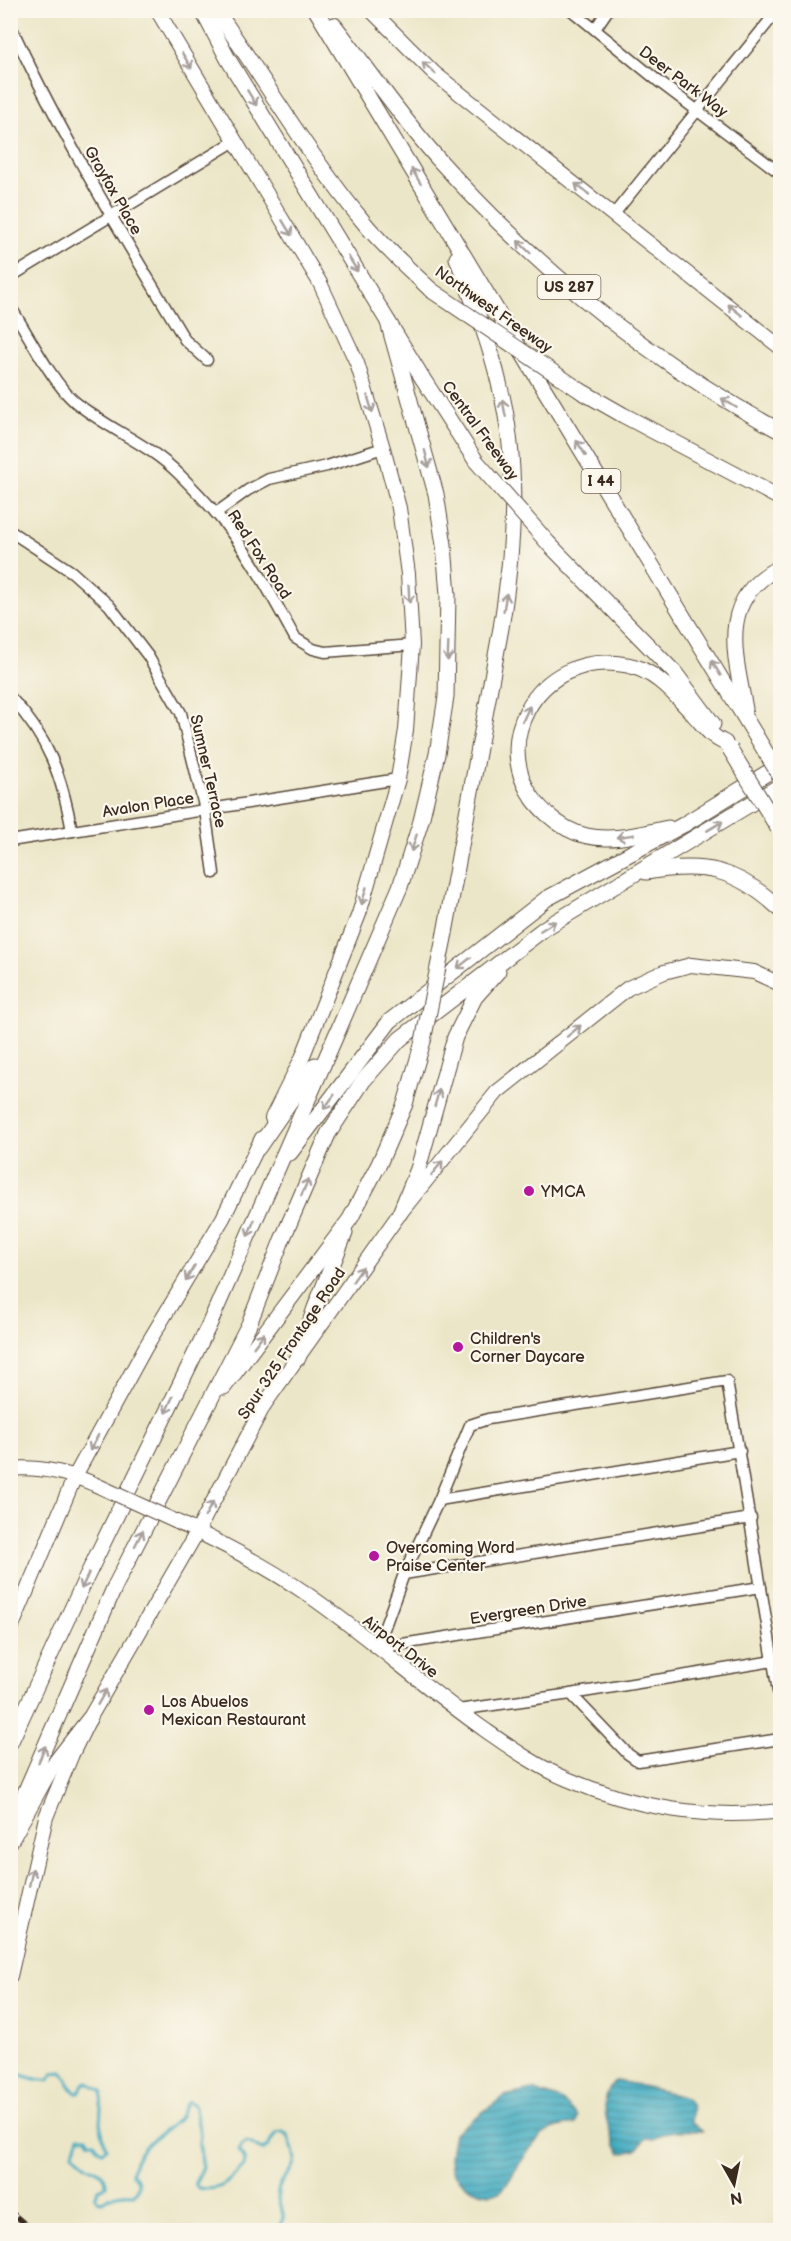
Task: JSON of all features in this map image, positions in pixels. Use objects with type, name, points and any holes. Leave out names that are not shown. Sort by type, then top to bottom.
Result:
[{"type":"highway","name":"Central Freeway","points":[[202,10],[228,58],[388,322],[476,461],[549,544],[675,673],[728,746],[779,831]]},
{"type":"highway","name":"Northwest Freeway","points":[[216,10],[333,183],[367,226],[431,290],[581,391],[780,498]]},
{"type":"highway","name":"I 44","points":[[316,10],[780,776]]},
{"type":"highway","name":"US 287","points":[[323,10],[439,160],[529,252],[633,338],[737,408],[780,431]]},
{"type":"highway","points":[[199,1420],[350,1219],[379,1164],[405,1104],[423,1041],[509,581],[513,502],[510,452],[500,385],[446,226]]},
{"type":"highway","points":[[10,1743],[208,1325],[338,1033],[399,887],[421,821],[437,754],[446,697],[448,618],[444,545],[436,494],[388,322]]},
{"type":"highway","points":[[746,718],[734,653],[736,620],[748,594],[757,583],[780,567]]},
{"type":"highway","points":[[683,825],[605,838],[586,836],[567,828],[552,818],[537,806],[520,771],[518,742],[521,725],[528,709],[544,687],[570,669],[583,664],[630,665],[668,687],[713,738],[728,746]]},
{"type":"highway","points":[[274,1174],[390,1021],[546,899],[683,825],[780,765]]},
{"type":"highway","points":[[10,1827],[115,1587],[249,1324],[328,1134],[363,1082],[400,1039],[518,947],[545,928],[780,786]]},
{"type":"highway","points":[[637,874],[678,867],[710,868],[737,879],[780,909]]},
{"type":"highway","points":[[400,1213],[418,1169],[455,1037],[475,997],[518,947]]},
{"type":"highway","points":[[258,1148],[338,1033]]},
{"type":"highway","points":[[298,1358],[350,1219]]},
{"type":"highway","points":[[10,1732],[27,1704]]},
{"type":"highway","points":[[10,1842],[51,1768],[89,1719]]},
{"type":"main road","points":[[10,1631],[75,1476],[145,1348],[223,1218],[302,1058],[359,914],[398,780],[406,730],[412,645],[408,574],[399,508],[357,363],[320,283],[157,10]]},
{"type":"main road","points":[[378,13],[434,73],[780,346]]},
{"type":"main road","name":"Spur 325 Frontage Road","points":[[10,1976],[46,1817],[89,1719],[197,1532],[264,1406],[400,1213],[497,1092],[628,987],[664,972],[691,965],[720,966],[754,972],[780,984]]},
{"type":"main road","name":"Airport Drive","points":[[10,1469],[33,1467],[75,1476],[243,1553],[291,1584],[504,1743],[565,1779],[625,1800],[659,1808],[727,1814],[780,1811]]},
{"type":"street","name":"Deer Park Way","points":[[571,10],[780,174]]},
{"type":"street","points":[[595,30],[608,10]]},
{"type":"street","points":[[614,214],[778,10]]},
{"type":"street","name":"Grayfox Place","points":[[10,24],[56,119],[111,216],[185,340],[207,360]]},
{"type":"street","points":[[10,277],[235,141]]},
{"type":"street","name":"Red Fox Road","points":[[10,306],[55,378],[72,400],[153,452],[178,473],[216,513],[248,558],[295,638],[313,649],[325,652],[412,645]]},
{"type":"street","points":[[216,513],[248,490],[269,480],[327,466],[383,448]]},
{"type":"street","name":"Sumner Terrace","points":[[10,531],[72,572],[101,599],[148,656],[181,713],[205,810],[214,873]]},
{"type":"street","points":[[10,697],[26,713],[52,756],[65,791],[72,831]]},
{"type":"street","name":"Avalon Place","points":[[10,841],[398,780]]},
{"type":"street","points":[[377,1648],[404,1574],[439,1500],[470,1425],[488,1419],[727,1381],[780,1704]]},
{"type":"street","points":[[439,1500],[740,1451]]},
{"type":"street","points":[[404,1574],[751,1518]]},
{"type":"street","name":"Evergreen Drive","points":[[377,1648],[761,1587]]},
{"type":"street","points":[[458,1710],[773,1661]]},
{"type":"street","points":[[571,1694],[628,1754],[638,1761],[780,1739]]},
{"type":"water","points":[[616,2081],[666,2092],[688,2100],[692,2108],[691,2122],[702,2131],[677,2131],[664,2133],[654,2139],[646,2138],[636,2150],[621,2154],[612,2137],[605,2107],[606,2097]]},
{"type":"water","points":[[532,2090],[561,2100],[578,2116],[576,2124],[556,2128],[541,2136],[525,2155],[505,2187],[497,2193],[483,2193],[467,2186],[455,2176],[452,2170],[450,2161],[454,2133],[505,2096]]},
{"type":"waterway","points":[[10,2073],[49,2080],[53,2073],[62,2072],[76,2093],[79,2093],[83,2084],[87,2082],[102,2091],[100,2124],[106,2148],[102,2151],[98,2149],[95,2142],[90,2142],[87,2137],[79,2137],[73,2153],[105,2178],[106,2186],[99,2189],[95,2197],[97,2201],[102,2202],[118,2195],[135,2194],[138,2183],[132,2173],[138,2156],[149,2143],[178,2119],[188,2101],[194,2105],[200,2133],[199,2144],[203,2167],[195,2183],[198,2188],[219,2187],[244,2166],[244,2159],[239,2151],[242,2145],[247,2142],[263,2150],[276,2133],[283,2132],[288,2135],[295,2158],[278,2189],[277,2197],[283,2218],[276,2230]]},
{"type":"railway","points":[[10,2211],[32,2230]]},
{"type":"place","name":"YMCA","points":[[529,1191]]},
{"type":"place","name":"Children's Corner Daycare","points":[[458,1347]]},
{"type":"place","name":"Overcoming Word Praise Center","points":[[374,1556]]},
{"type":"place","name":"Los Abuelos Mexican Restaurant","points":[[149,1710]]}]
